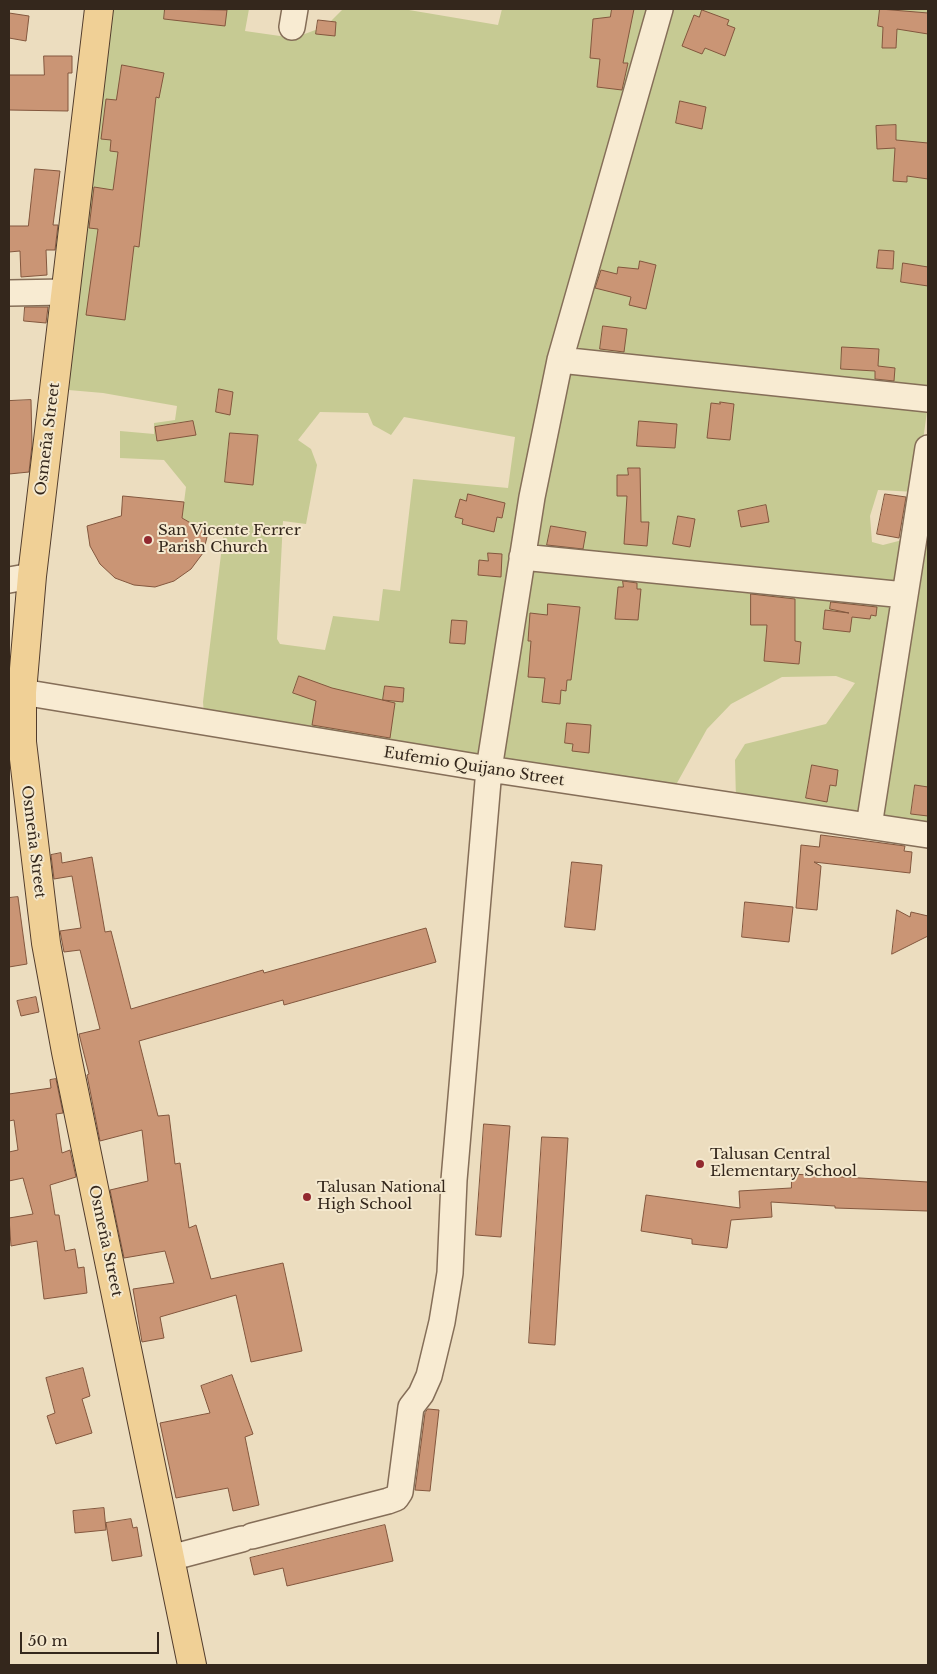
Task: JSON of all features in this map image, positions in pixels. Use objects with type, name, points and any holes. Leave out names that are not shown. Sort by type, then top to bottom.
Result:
[{"type":"main road","name":"Osmeña Street","points":[[99,9],[65,292],[20,578],[18,677],[27,795],[46,943],[66,1052],[192,1665]]},
{"type":"street","points":[[170,1558],[388,1501],[399,1495],[410,1407],[421,1394],[429,1376],[442,1322],[450,1273],[454,1180],[489,769],[532,496],[560,360],[660,9]]},
{"type":"street","points":[[9,293],[65,292]]},
{"type":"street","points":[[560,360],[928,399]]},
{"type":"street","points":[[869,826],[905,595],[924,497],[928,448]]},
{"type":"street","points":[[522,557],[905,595]]},
{"type":"street","name":"Eufemio Quijano Street","points":[[18,677],[489,769],[928,835]]},
{"type":"green space","points":[[107,9],[249,9],[245,31],[294,38],[326,26],[343,9],[403,9],[498,25],[502,9],[651,9],[619,106],[563,303],[530,456],[481,757],[204,714],[203,702],[224,530],[208,533],[182,518],[186,487],[164,460],[120,458],[120,431],[154,434],[154,423],[175,420],[177,406],[103,393],[57,389]],"holes":[[[320,412],[368,413],[373,425],[391,435],[404,417],[515,437],[508,488],[413,479],[400,591],[383,589],[379,621],[333,616],[325,650],[280,644],[277,639],[283,521],[306,524],[317,465],[311,449],[298,440]]]},
{"type":"green space","points":[[668,9],[928,9],[928,393],[570,355]]},
{"type":"green space","points":[[566,370],[928,404],[916,492],[878,490],[870,516],[872,542],[883,545],[910,538],[900,584],[529,548]]},
{"type":"green space","points":[[928,516],[928,826],[883,820],[880,807]]},
{"type":"green space","points":[[531,569],[893,600],[859,818],[736,800],[735,760],[745,744],[826,724],[855,683],[836,676],[782,677],[731,704],[707,729],[672,792],[498,767]]},
{"type":"building","points":[[165,9],[227,10],[225,26],[164,19]]},
{"type":"building","points":[[612,9],[634,9],[623,63],[628,63],[622,90],[597,87],[600,59],[590,58],[593,19],[610,17]]},
{"type":"building","points":[[880,9],[928,13],[928,34],[897,29],[896,48],[882,48],[883,27],[878,26]]},
{"type":"building","points":[[702,10],[729,20],[727,25],[735,28],[725,56],[705,48],[702,54],[682,46],[694,15],[699,17]]},
{"type":"building","points":[[9,13],[29,16],[26,41],[9,38]]},
{"type":"building","points":[[318,20],[336,22],[335,36],[316,34]]},
{"type":"building","points":[[44,56],[72,56],[72,73],[68,73],[68,111],[9,110],[9,75],[44,75]]},
{"type":"building","points":[[122,65],[164,73],[159,98],[156,97],[139,247],[134,246],[125,320],[86,315],[98,229],[89,228],[94,187],[113,190],[118,152],[110,151],[111,140],[101,139],[106,99],[116,100]]},
{"type":"building","points":[[680,101],[706,107],[702,129],[676,123]]},
{"type":"building","points":[[896,125],[896,140],[928,143],[928,179],[907,176],[907,182],[893,181],[895,148],[877,149],[876,126]]},
{"type":"building","points":[[35,169],[60,171],[53,225],[58,225],[55,250],[46,250],[47,275],[21,277],[20,251],[9,252],[9,226],[28,226]]},
{"type":"building","points":[[879,250],[894,251],[893,269],[877,268]]},
{"type":"building","points":[[640,261],[656,265],[646,309],[629,305],[631,297],[595,288],[601,270],[617,274],[618,267],[638,269]]},
{"type":"building","points":[[903,263],[928,267],[928,286],[901,282]]},
{"type":"building","points":[[25,307],[48,307],[46,323],[24,321]]},
{"type":"building","points":[[603,326],[627,329],[624,352],[600,349]]},
{"type":"building","points":[[842,347],[879,349],[878,366],[895,368],[894,381],[875,379],[875,371],[841,369]]},
{"type":"building","points":[[219,389],[233,392],[230,415],[216,412]]},
{"type":"building","points":[[31,400],[32,445],[29,472],[9,474],[9,401]]},
{"type":"building","points":[[720,402],[734,404],[730,440],[707,438],[711,403],[720,404]]},
{"type":"building","points":[[193,421],[196,435],[157,441],[155,427]]},
{"type":"building","points":[[639,421],[677,424],[675,448],[637,446]]},
{"type":"building","points":[[230,433],[258,435],[253,485],[225,482]]},
{"type":"building","points":[[628,468],[640,468],[641,522],[649,522],[647,546],[624,544],[627,496],[617,496],[617,475],[628,475]]},
{"type":"building","points":[[468,494],[505,503],[502,518],[497,517],[494,532],[462,524],[463,519],[455,517],[460,499],[466,501]]},
{"type":"building","points":[[885,494],[906,497],[899,538],[877,534]]},
{"type":"building","name":"San Vicente Ferrer Parish Church","points":[[123,496],[184,502],[182,518],[208,533],[203,553],[191,569],[174,581],[155,587],[134,585],[115,578],[100,564],[90,546],[87,526],[121,516]]},
{"type":"building","points":[[766,505],[769,522],[741,527],[738,511]]},
{"type":"building","points":[[678,516],[695,519],[690,547],[673,544]]},
{"type":"building","points":[[551,526],[586,532],[583,549],[547,545]]},
{"type":"building","points":[[488,553],[502,554],[501,577],[478,575],[479,560],[488,561]]},
{"type":"building","points":[[623,581],[637,583],[637,589],[641,589],[638,620],[615,619],[618,587],[623,587]]},
{"type":"building","points":[[751,594],[795,599],[795,641],[801,642],[799,664],[764,661],[767,625],[751,625]]},
{"type":"building","points":[[831,602],[877,607],[876,616],[871,615],[870,619],[852,617],[850,632],[823,629],[825,610],[849,613],[830,609]]},
{"type":"building","points":[[548,604],[580,607],[571,680],[567,680],[566,691],[561,690],[560,704],[542,702],[545,678],[528,677],[531,641],[528,641],[530,613],[547,615]]},
{"type":"building","points":[[452,620],[467,621],[465,644],[450,643]]},
{"type":"building","points":[[299,676],[332,688],[395,703],[390,738],[312,725],[316,701],[293,693]]},
{"type":"building","points":[[385,686],[404,688],[403,702],[383,700]]},
{"type":"building","points":[[567,723],[591,725],[589,753],[572,751],[573,744],[565,743]]},
{"type":"building","points":[[812,765],[838,770],[836,786],[830,785],[827,802],[806,798]]},
{"type":"building","points":[[915,785],[928,787],[928,816],[911,814]]},
{"type":"building","points":[[821,835],[905,846],[904,851],[912,852],[910,873],[814,862],[821,866],[817,910],[796,908],[801,845],[819,847]]},
{"type":"building","points":[[61,853],[62,863],[92,857],[105,932],[111,931],[131,1009],[263,970],[264,973],[426,928],[436,962],[284,1005],[283,1000],[139,1041],[158,1116],[169,1115],[175,1164],[180,1163],[189,1228],[196,1225],[211,1279],[283,1263],[302,1351],[251,1362],[236,1295],[160,1317],[164,1338],[142,1342],[133,1289],[174,1283],[165,1251],[124,1258],[110,1190],[148,1181],[142,1130],[100,1141],[87,1075],[89,1074],[79,1034],[100,1029],[80,950],[64,952],[60,931],[81,928],[72,876],[54,879],[51,855]]},
{"type":"building","points":[[572,862],[602,865],[595,930],[565,927]]},
{"type":"building","points":[[18,897],[27,964],[9,967],[9,898]]},
{"type":"building","points":[[745,902],[793,907],[789,942],[742,937]]},
{"type":"building","points":[[897,910],[910,917],[911,912],[928,916],[928,936],[892,954]]},
{"type":"building","points":[[36,997],[39,1012],[21,1016],[17,1001]]},
{"type":"building","points":[[56,1079],[63,1113],[56,1114],[62,1153],[70,1150],[76,1177],[50,1185],[55,1215],[59,1215],[65,1251],[75,1249],[78,1268],[84,1267],[87,1293],[44,1299],[37,1241],[11,1246],[9,1218],[33,1214],[23,1178],[9,1181],[9,1152],[18,1150],[14,1120],[9,1121],[9,1094],[51,1088],[50,1080]]},
{"type":"building","points":[[484,1124],[510,1126],[501,1237],[476,1235]]},
{"type":"building","points":[[542,1137],[568,1138],[555,1345],[529,1343]]},
{"type":"building","points":[[792,1174],[928,1182],[928,1211],[835,1208],[835,1206],[771,1202],[772,1217],[731,1220],[727,1248],[692,1244],[692,1239],[641,1231],[646,1195],[740,1208],[739,1191],[791,1188]]},
{"type":"building","points":[[83,1368],[90,1396],[82,1399],[92,1433],[56,1444],[47,1416],[55,1413],[46,1378]]},
{"type":"building","points":[[232,1375],[253,1434],[245,1437],[259,1505],[233,1511],[228,1488],[176,1498],[160,1423],[210,1413],[201,1386]]},
{"type":"building","points":[[428,1409],[439,1410],[430,1491],[415,1490],[425,1413]]},
{"type":"building","points":[[104,1508],[106,1530],[75,1533],[73,1511]]},
{"type":"building","points":[[131,1519],[133,1528],[137,1527],[142,1556],[112,1561],[106,1523]]},
{"type":"building","points":[[385,1525],[393,1561],[287,1586],[283,1568],[254,1575],[250,1558]]},
{"type":"place","name":"San Vicente Ferrer Parish Church","points":[[148,540]]},
{"type":"place","name":"Talusan Central Elementary School","points":[[700,1164]]},
{"type":"place","name":"Talusan National High School","points":[[307,1197]]}]
